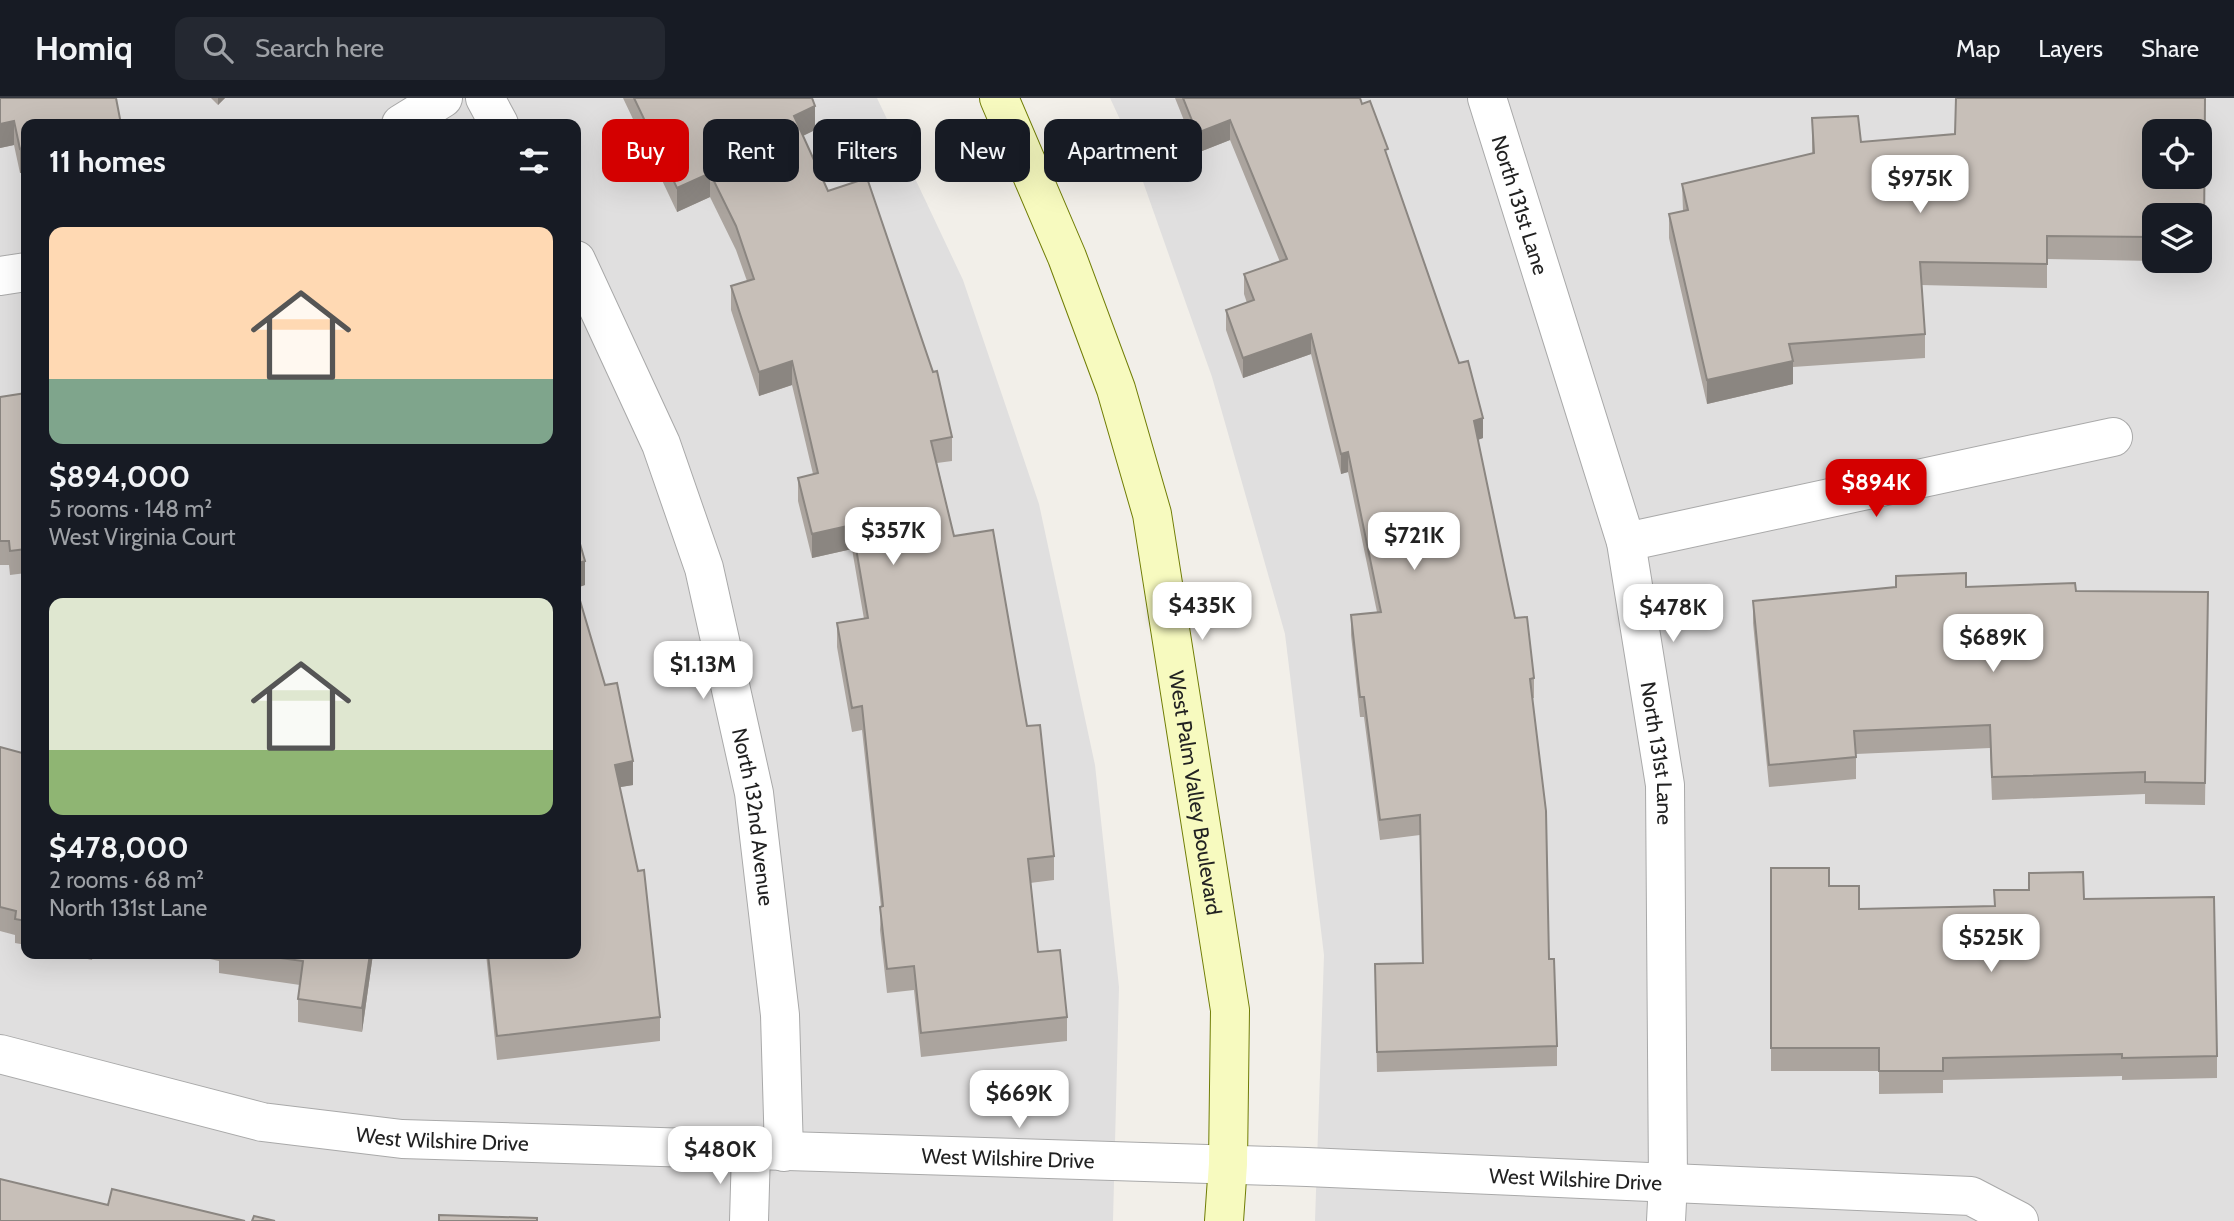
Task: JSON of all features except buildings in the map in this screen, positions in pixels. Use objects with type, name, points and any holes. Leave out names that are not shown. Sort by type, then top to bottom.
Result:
[{"type":"street","points":[[409,119],[443,98]]},
{"type":"street","points":[[485,98],[496,119]]},
{"type":"street","name":"West Palm Valley Boulevard","points":[[999,98],[1067,257],[1111,377],[1152,514],[1230,1010],[1228,1164],[1224,1221]]},
{"type":"street","name":"North 131st Lane","points":[[1487,98],[1626,542],[1665,785],[1666,1221]]},
{"type":"street","name":"North 132nd Avenue","points":[[581,271],[661,444],[704,568],[754,793],[780,1015],[767,1152],[749,1221]]},
{"type":"street","points":[[0,276],[21,273]]},
{"type":"street","points":[[1626,542],[2113,437]]},
{"type":"street","name":"West Wilshire Drive","points":[[0,1055],[262,1122],[402,1139],[1228,1164],[1971,1196],[2019,1221]]},
{"type":"shaded area","points":[[0,98],[877,98],[887,119],[813,119],[813,182],[917,182],[963,280],[1039,504],[1095,765],[1119,987],[1113,1221],[0,1221]]},
{"type":"shaded area","points":[[1110,98],[2234,98],[2234,1221],[1315,1221],[1324,955],[1285,634],[1212,377],[1143,182],[1202,182],[1202,119],[1120,119]]}]
